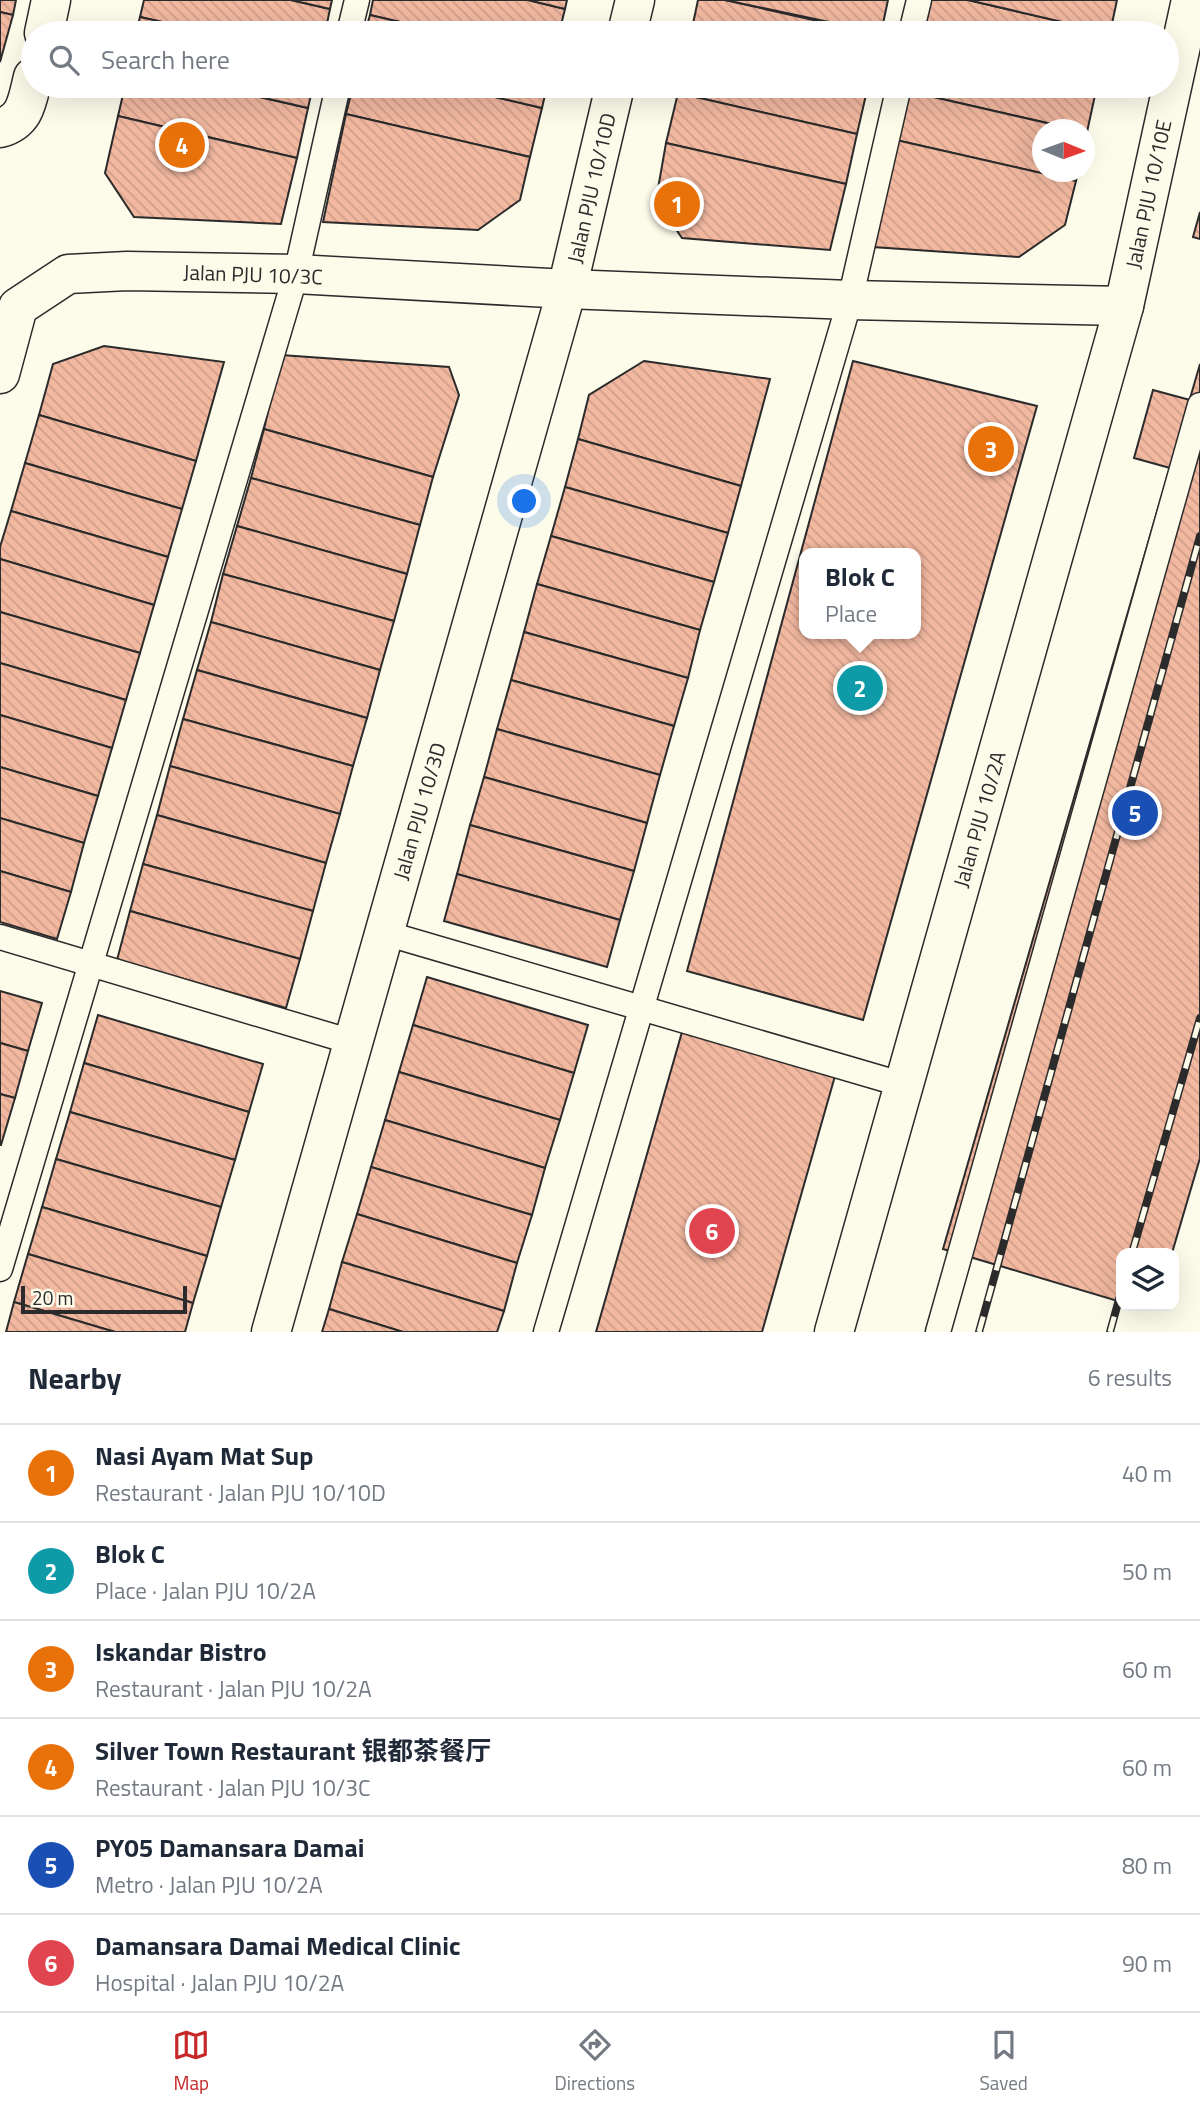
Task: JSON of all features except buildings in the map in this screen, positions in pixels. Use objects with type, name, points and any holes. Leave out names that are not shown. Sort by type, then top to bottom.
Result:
[{"type":"street","points":[[47,21],[51,0]]},
{"type":"street","points":[[630,21],[635,0]]},
{"type":"street","name":"Jalan PJU 10/10E","points":[[1179,55],[1191,0]]},
{"type":"street","points":[[0,128],[18,121],[28,98]]},
{"type":"street","name":"Jalan PJU 10/10D","points":[[567,289],[612,98]]},
{"type":"street","name":"Jalan PJU 10/10E","points":[[1124,306],[1170,98]]},
{"type":"street","name":"Jalan PJU 10/3C","points":[[0,374],[19,307],[68,274],[127,271],[296,274],[567,289],[850,300],[1124,306]]},
{"type":"street","name":"Jalan PJU 10/3D","points":[[271,1332],[567,289]]},
{"type":"street","name":"Jalan PJU 10/2A","points":[[834,1332],[1124,306]]},
{"type":"lane","points":[[352,21],[357,0]]},
{"type":"lane","points":[[914,21],[919,0]]},
{"type":"lane","points":[[0,1269],[296,274],[335,98]]},
{"type":"lane","points":[[546,1332],[850,300],[896,98]]},
{"type":"lane","points":[[938,1332],[1200,405]]},
{"type":"lane","points":[[385,933],[904,1085]]},
{"type":"lane","points":[[0,937],[352,1042]]},
{"type":"railway","points":[[979,1332],[1200,536]]},
{"type":"railway","points":[[1133,1248],[1200,1018]]},
{"type":"railway","points":[[1110,1332],[1116,1310]]},
{"type":"place","name":"Silver Town Restaurant 银都茶餐厅","points":[[182,145]]},
{"type":"place","name":"Nasi Ayam Mat Sup","points":[[677,204]]},
{"type":"place","name":"Iskandar Bistro","points":[[991,449]]},
{"type":"place","name":"Blok C","points":[[860,688]]},
{"type":"place","name":"PY05 Damansara Damai","points":[[1135,813]]},
{"type":"place","name":"Damansara Damai Medical Clinic","points":[[712,1231]]}]
